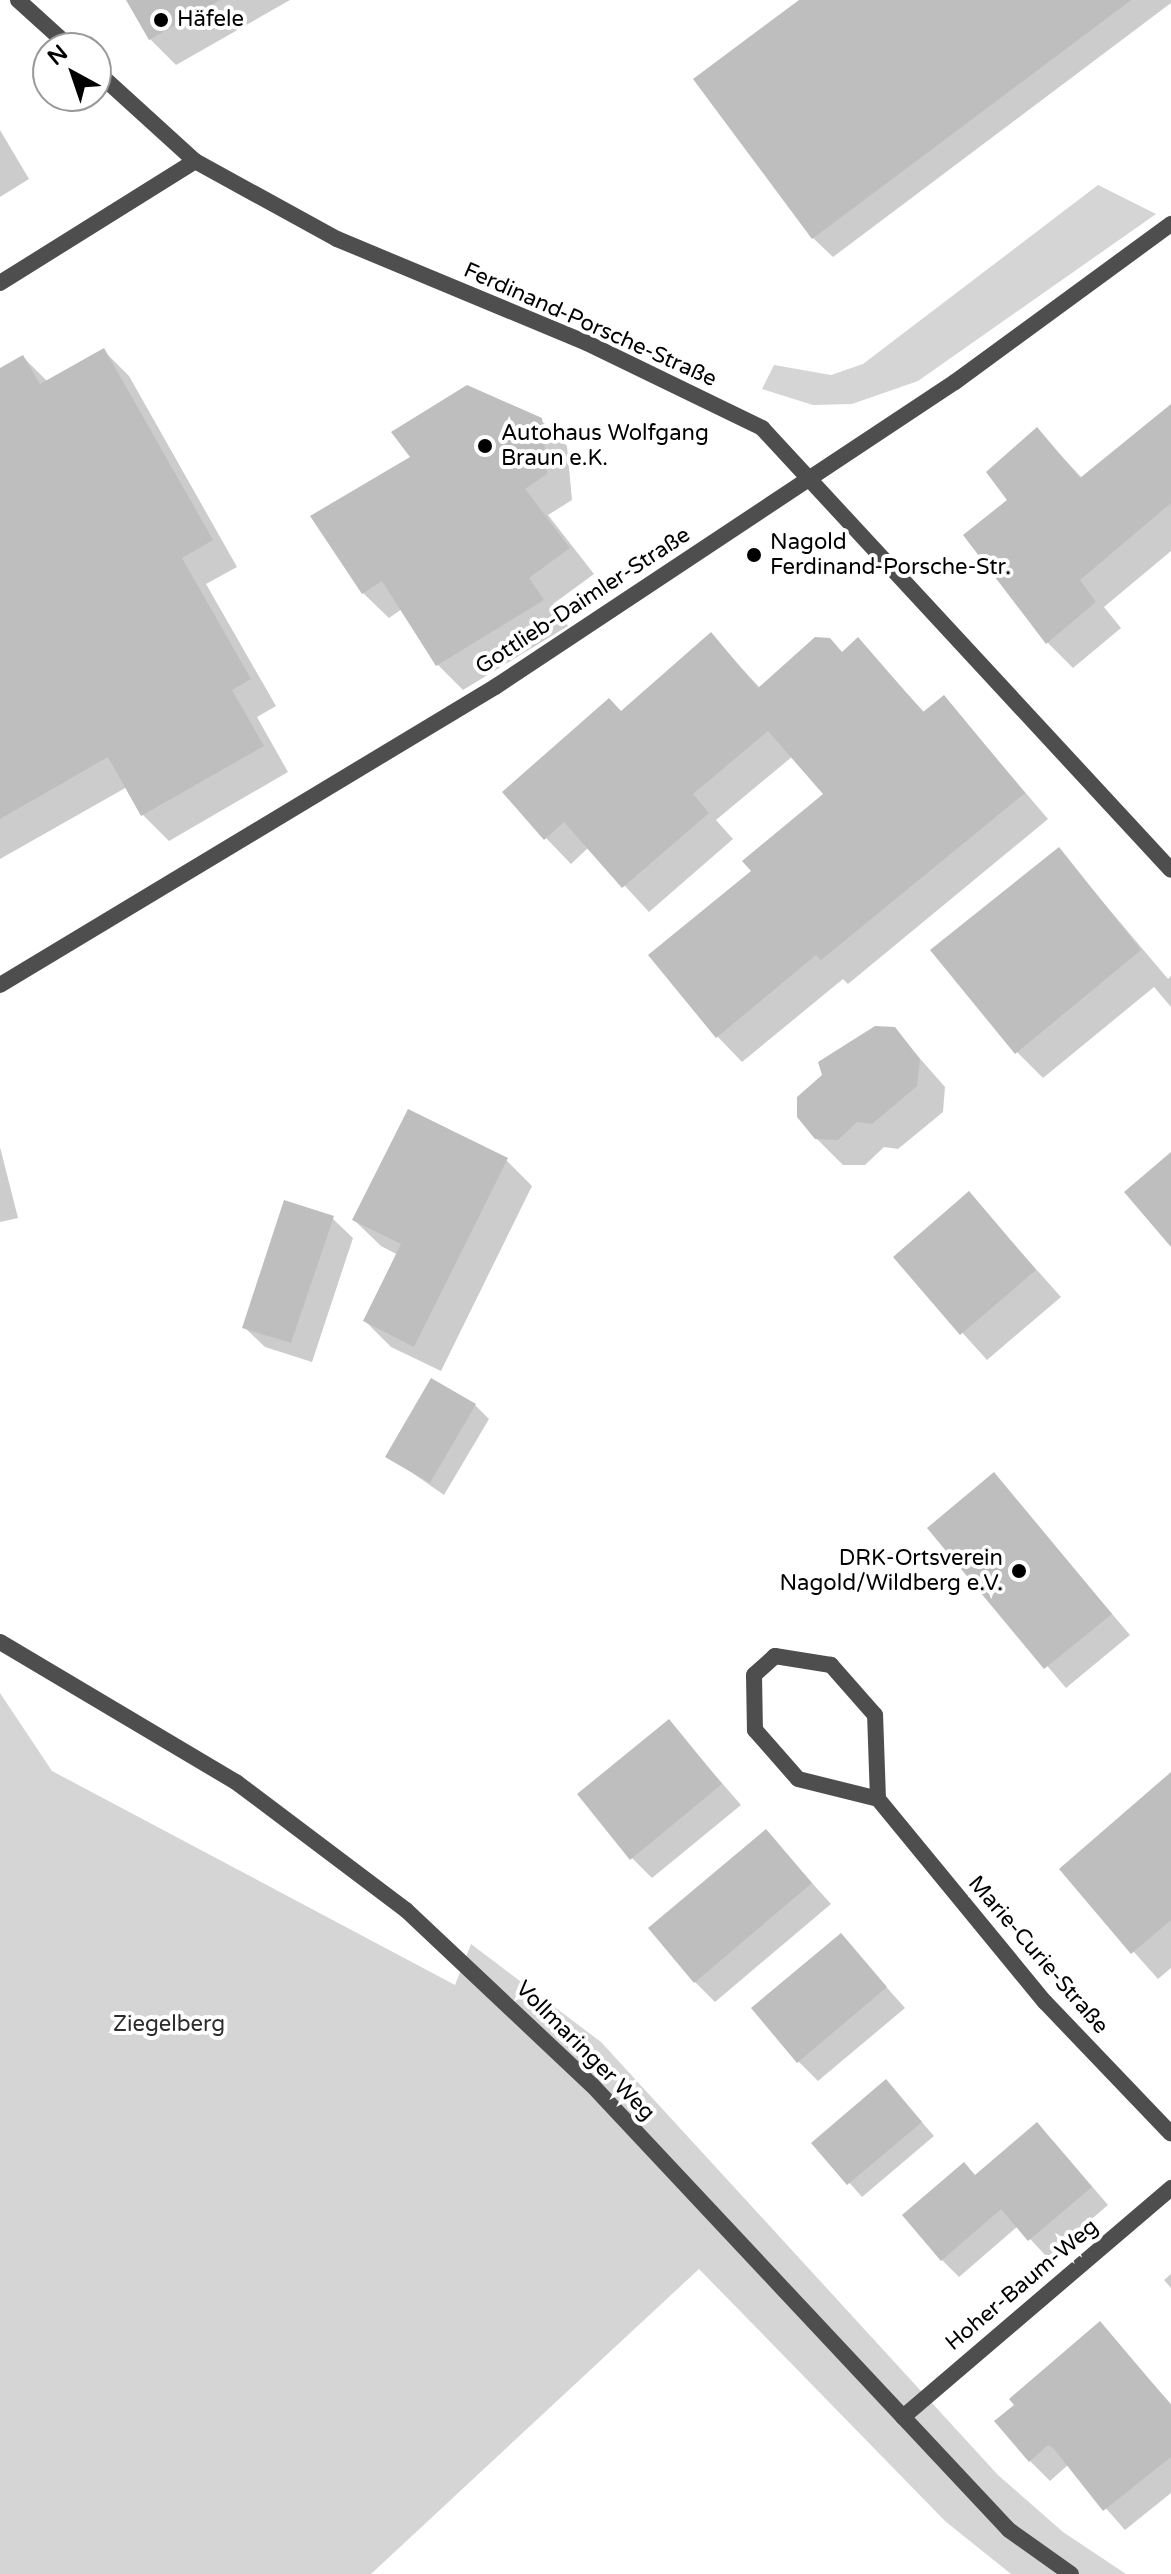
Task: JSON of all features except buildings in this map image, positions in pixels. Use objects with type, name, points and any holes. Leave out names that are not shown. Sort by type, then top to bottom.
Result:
[{"type":"street","points":[[18,0],[53,32]]},
{"type":"street","name":"Ferdinand-Porsche-Straße","points":[[112,86],[195,161],[337,239],[587,343],[762,428],[1171,870]]},
{"type":"street","points":[[0,283],[195,161]]},
{"type":"street","name":"Gottlieb-Daimler-Straße","points":[[0,985],[495,687],[955,382],[1171,224]]},
{"type":"street","name":"Vollmaringer Weg","points":[[0,1642],[236,1782],[406,1910],[592,2085],[1009,2530],[1071,2574]]},
{"type":"street","points":[[775,1656],[831,1665],[875,1715],[878,1799],[798,1779],[755,1730],[754,1675],[775,1656]]},
{"type":"street","name":"Marie-Curie-Straße","points":[[878,1799],[1045,2002],[1171,2134]]},
{"type":"street","name":"Hoher-Baum-Weg","points":[[903,2417],[1171,2188]]},
{"type":"green space","points":[[1098,185],[1156,214],[918,381],[852,404],[813,405],[762,389],[774,365],[831,375],[863,364]]},
{"type":"green space","name":"Ziegelberg","points":[[0,1693],[52,1771],[455,1985],[471,1944],[601,2042],[998,2475],[1063,2532],[1126,2574],[1011,2574],[945,2521],[699,2269],[371,2574],[0,2574]]},
{"type":"place","name":"Häfele","points":[[161,20]]},
{"type":"place","name":"Autohaus Wolfgang Braun e.K.","points":[[485,446]]},
{"type":"place","name":"Nagold Ferdinand-Porsche-Str.","points":[[754,555]]},
{"type":"place","name":"DRK-Ortsverein Nagold/Wildberg e.V.","points":[[1019,1571]]}]
